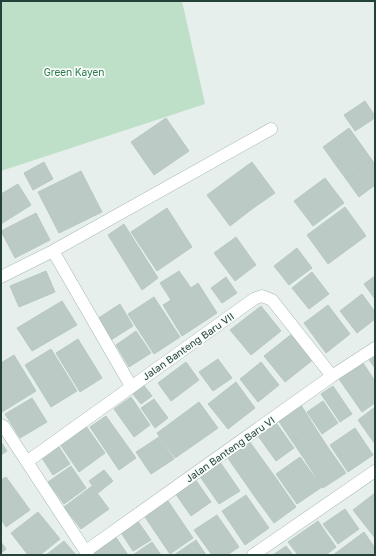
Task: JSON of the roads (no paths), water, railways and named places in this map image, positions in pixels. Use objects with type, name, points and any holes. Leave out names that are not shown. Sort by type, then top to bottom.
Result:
[{"type":"street","points":[[1,277],[53,251],[271,129]]},
{"type":"street","points":[[53,251],[131,386]]},
{"type":"street","name":"Jalan Banteng Baru VII","points":[[28,461],[254,299],[262,296],[272,300],[332,376]]},
{"type":"street","name":"Jalan Banteng Baru VI","points":[[87,553],[332,376],[375,348]]},
{"type":"street","points":[[3,426],[28,461],[87,553]]},
{"type":"street","points":[[253,555],[375,471]]},
{"type":"park label","name":"Green Kayen","points":[[74,72]]}]
